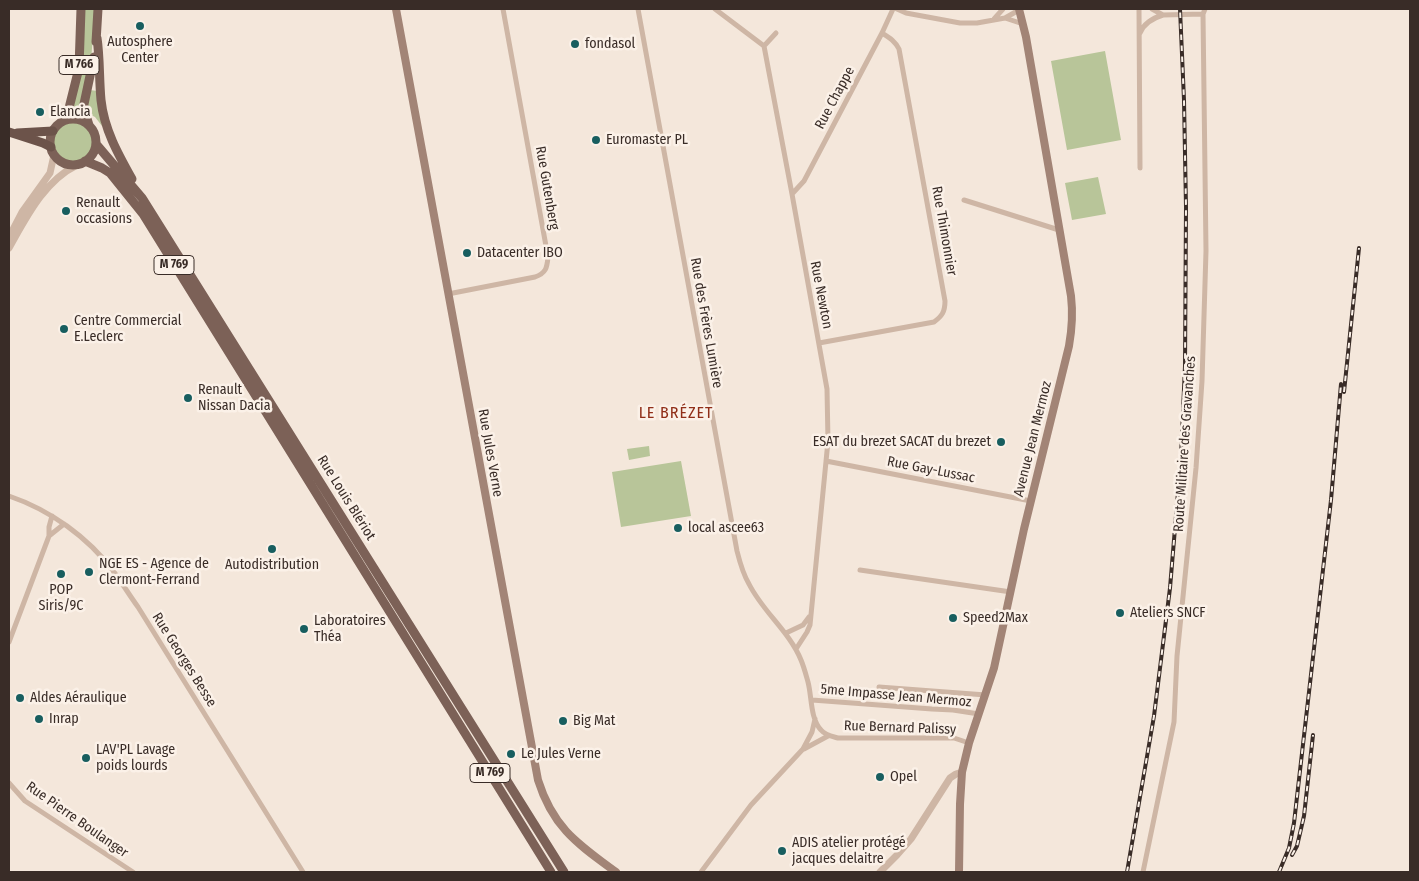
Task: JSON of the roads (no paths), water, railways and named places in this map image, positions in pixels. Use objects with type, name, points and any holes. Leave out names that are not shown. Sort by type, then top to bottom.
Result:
[{"type":"highway","points":[[11,133],[53,131]]},
{"type":"highway","points":[[11,133],[43,143],[52,151]]},
{"type":"main road","name":"M 766","points":[[66,120],[80,61],[81,9]]},
{"type":"main road","name":"M 766","points":[[89,125],[84,104],[93,63],[98,9]]},
{"type":"main road","name":"Rue Jules Verne","points":[[396,9],[538,780],[543,797],[561,826],[572,838],[616,872]]},
{"type":"main road","name":"Avenue Jean Mermoz","points":[[959,872],[962,772],[969,743],[994,668],[1072,330],[1071,296],[1019,9]]},
{"type":"main road","points":[[96,38],[99,51],[98,65],[101,102],[107,127],[117,152],[142,198]]},
{"type":"main road","points":[[76,119],[89,125],[95,134],[96,144],[93,154],[81,163],[64,163],[58,160],[52,151],[50,139],[56,126],[66,120],[76,119]]},
{"type":"main road","name":"Rue Louis Blériot","points":[[96,144],[142,198],[564,872]]},
{"type":"main road","name":"Rue Louis Blériot","points":[[81,163],[102,168],[110,173],[143,214],[551,872]]},
{"type":"street","name":"Rue Gutenberg","points":[[448,294],[535,277],[542,274],[547,267],[548,257],[503,9]]},
{"type":"street","name":"Rue des Frères Lumière","points":[[638,9],[737,552],[748,584],[796,648],[808,681],[817,725],[828,736]]},
{"type":"street","points":[[714,9],[764,46],[776,33]]},
{"type":"street","points":[[895,9],[906,13],[960,23],[977,23],[1005,18],[1023,24]]},
{"type":"street","name":"Rue Chappe","points":[[792,194],[804,181],[895,9]]},
{"type":"street","points":[[994,19],[1003,9]]},
{"type":"street","points":[[1005,18],[1019,9]]},
{"type":"street","points":[[1139,9],[1140,168]]},
{"type":"street","points":[[1152,9],[1165,15]]},
{"type":"street","points":[[1139,36],[1145,25],[1157,16],[1204,11]]},
{"type":"street","name":"Route Militaire des Gravanches","points":[[1143,872],[1174,722],[1177,656],[1198,449],[1206,251],[1204,11]]},
{"type":"street","name":"Rue Thimonnier","points":[[819,343],[934,322],[945,311],[945,302],[899,50],[896,43],[882,33]]},
{"type":"street","name":"Rue Newton","points":[[764,46],[827,389],[828,441],[809,629],[796,648]]},
{"type":"street","points":[[9,236],[22,212],[50,173],[52,151]]},
{"type":"street","points":[[9,248],[30,212],[51,185],[65,170],[81,163]]},
{"type":"street","points":[[964,200],[1059,230]]},
{"type":"street","name":"Rue Gay-Lussac","points":[[826,461],[1031,501]]},
{"type":"street","name":"Rue Georges Besse","points":[[9,496],[34,506],[64,524],[94,550],[114,572],[303,872]]},
{"type":"street","points":[[9,642],[49,536],[52,516]]},
{"type":"street","points":[[49,536],[64,524]]},
{"type":"street","points":[[860,570],[1011,592]]},
{"type":"street","points":[[786,633],[803,625],[811,612]]},
{"type":"street","points":[[879,687],[986,695]]},
{"type":"street","name":"5me Impasse Jean Mermoz","points":[[812,700],[953,710],[979,714]]},
{"type":"street","name":"Rue Bernard Palissy","points":[[701,872],[751,805],[803,749],[812,732],[815,718]]},
{"type":"street","name":"Rue Bernard Palissy","points":[[803,749],[828,736],[838,738],[954,738],[969,743]]},
{"type":"street","points":[[880,872],[911,839],[950,778],[962,772]]},
{"type":"street","name":"Rue Pierre Boulanger","points":[[9,784],[25,801],[133,872]]},
{"type":"railway","points":[[1127,872],[1154,716],[1170,588],[1181,456],[1185,366],[1186,207],[1180,9]]},
{"type":"railway","points":[[1344,392],[1359,248]]},
{"type":"railway","points":[[1279,872],[1289,848],[1294,823],[1331,500],[1341,384]]},
{"type":"railway","points":[[1292,855],[1297,846],[1304,816],[1313,735]]},
{"type":"place","name":"Autosphere Center","points":[[140,26]]},
{"type":"place","name":"fondasol","points":[[575,44]]},
{"type":"place","name":"Elancia","points":[[40,112]]},
{"type":"place","name":"Euromaster PL","points":[[596,140]]},
{"type":"place","name":"Renault occasions","points":[[66,211]]},
{"type":"place","name":"Datacenter IBO","points":[[467,253]]},
{"type":"place","name":"Centre Commercial E.Leclerc","points":[[64,329]]},
{"type":"place","name":"Renault Nissan Dacia","points":[[188,398]]},
{"type":"place","name":"ESAT du brezet SACAT du brezet","points":[[1001,442]]},
{"type":"place","name":"local ascee63","points":[[678,528]]},
{"type":"place","name":"Autodistribution","points":[[272,549]]},
{"type":"place","name":"NGE ES - Agence de Clermont-Ferrand","points":[[89,572]]},
{"type":"place","name":"POP Siris/9C","points":[[61,574]]},
{"type":"place","name":"Ateliers SNCF","points":[[1120,613]]},
{"type":"place","name":"Speed2Max","points":[[953,618]]},
{"type":"place","name":"Laboratoires Théa","points":[[304,629]]},
{"type":"place","name":"Aldes Aéraulique","points":[[20,698]]},
{"type":"place","name":"Inrap","points":[[39,719]]},
{"type":"place","name":"Big Mat","points":[[563,721]]},
{"type":"place","name":"Le Jules Verne","points":[[511,754]]},
{"type":"place","name":"LAV'PL Lavage poids lourds","points":[[86,758]]},
{"type":"place","name":"Opel","points":[[880,777]]},
{"type":"place","name":"ADIS atelier protégé jacques delaitre","points":[[782,851]]},
{"type":"district","name":"LE BRÉZET","points":[[676,414]]}]
